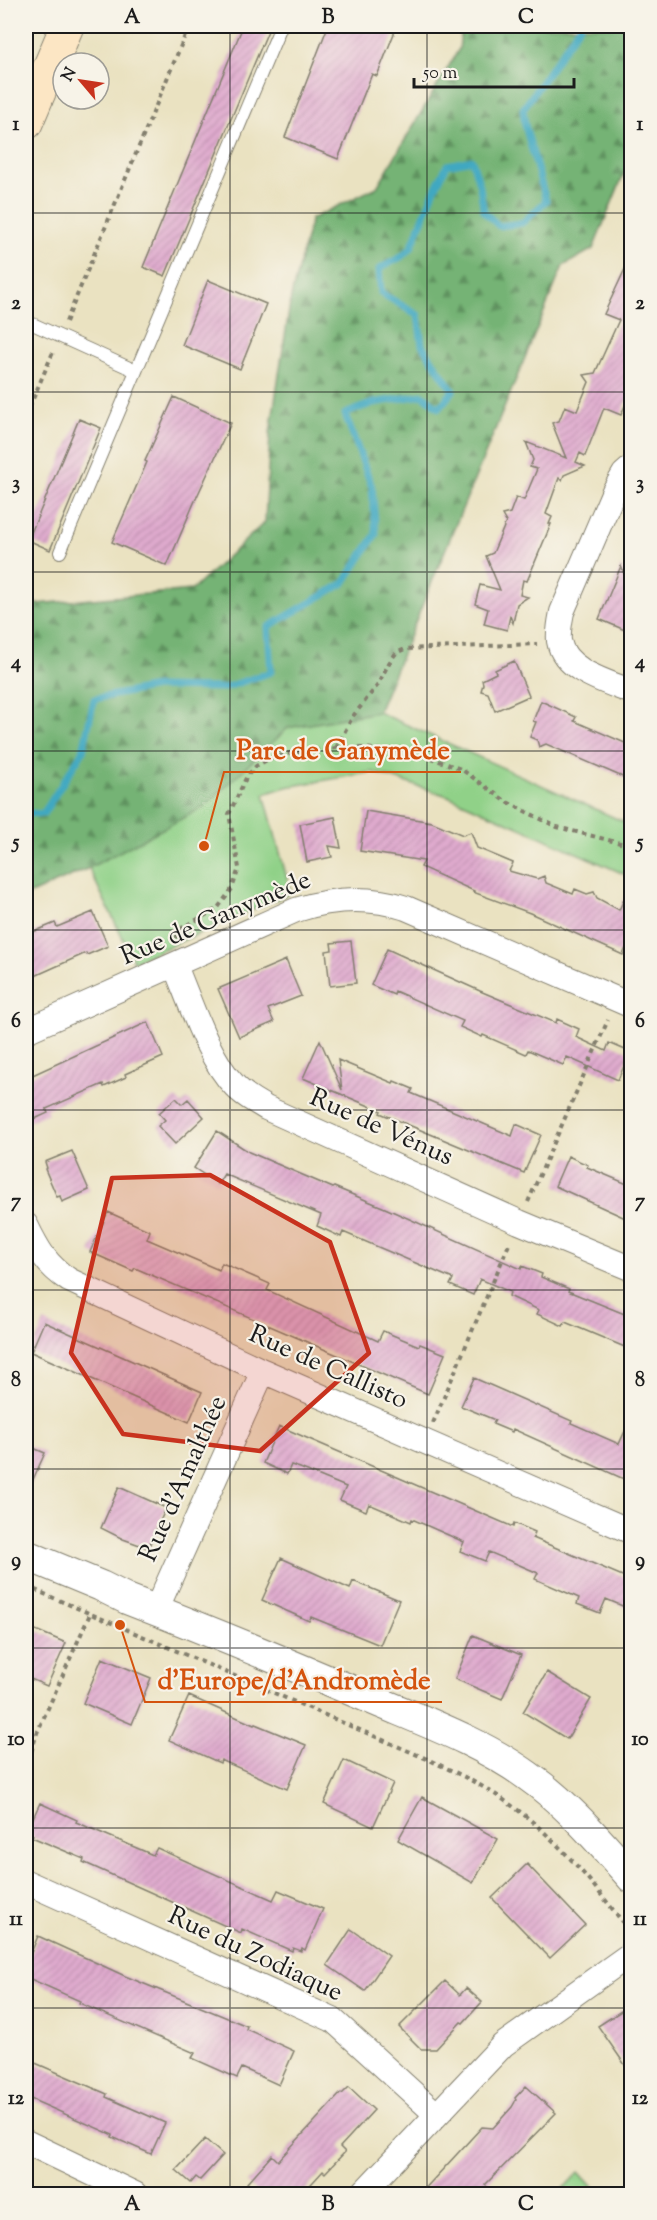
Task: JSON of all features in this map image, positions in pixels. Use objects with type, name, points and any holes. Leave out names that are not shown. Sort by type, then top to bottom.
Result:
[{"type":"main road","points":[[26,123],[67,26]]},
{"type":"street","points":[[632,467],[624,474],[614,491],[562,612],[559,627],[559,643],[567,657],[580,670],[632,692]]},
{"type":"street","name":"Rue de Ganymède","points":[[26,1031],[296,910],[345,899],[374,900],[406,908],[632,1006]]},
{"type":"street","name":"Rue de Vénus","points":[[174,966],[216,1059],[235,1087],[248,1097],[519,1222],[632,1269]]},
{"type":"street","name":"Rue de Callisto","points":[[26,1225],[44,1259],[54,1270],[69,1280],[263,1371],[632,1532]]},
{"type":"street","name":"Rue d'Amalthée","points":[[156,1610],[263,1371]]},
{"type":"street","points":[[26,1555],[349,1689],[500,1757],[536,1781],[576,1816],[632,1878]]},
{"type":"street","name":"Rue du Zodiaque","points":[[26,1882],[333,2020],[436,2114]]},
{"type":"street","points":[[362,2194],[503,2045],[632,1953]]},
{"type":"street","points":[[26,2142],[135,2194]]},
{"type":"lane","points":[[60,552],[281,26]]},
{"type":"lane","points":[[26,321],[136,371]]},
{"type":"path","points":[[66,323],[189,26]]},
{"type":"path","points":[[26,415],[55,346]]},
{"type":"path","points":[[336,748],[353,716],[377,686],[396,653],[405,649],[559,643]]},
{"type":"path","points":[[174,966],[174,942],[183,927],[217,909],[232,889],[239,868],[229,814],[247,776],[256,766],[269,759],[290,753],[336,748],[399,752],[428,758],[460,769],[507,802],[556,826],[632,846]]},
{"type":"path","points":[[26,1586],[417,1755],[483,1787],[516,1808],[553,1840],[607,1901],[632,1934]]},
{"type":"path","points":[[26,1769],[37,1733],[90,1614]]},
{"type":"highlighted area","points":[[210,1175],[330,1242],[369,1353],[260,1451],[123,1434],[71,1353],[112,1178]]},
{"type":"green space","points":[[462,26],[631,26],[631,156],[593,249],[563,266],[378,712],[288,728],[204,807],[89,868],[26,896],[26,605],[192,590],[265,522],[270,433],[291,297],[311,219],[377,187],[459,49]]},
{"type":"green space","points":[[378,712],[631,825],[631,877],[448,796],[373,772],[286,787],[264,794],[291,893],[134,962],[89,868],[204,807],[288,728]]},
{"type":"green space","points":[[579,2172],[599,2194],[558,2194]]},
{"type":"building","points":[[243,26],[270,26],[165,276],[143,267]]},
{"type":"building","points":[[328,26],[397,26],[377,76],[372,74],[338,159],[285,137]]},
{"type":"building","points":[[632,254],[632,389],[621,415],[604,408],[585,456],[580,453],[576,462],[585,466],[564,475],[562,480],[559,478],[546,514],[552,517],[549,524],[551,524],[527,581],[523,580],[520,595],[528,597],[517,604],[513,623],[510,616],[507,630],[484,624],[488,609],[475,604],[480,585],[500,590],[486,556],[493,553],[506,522],[502,515],[510,513],[516,497],[524,500],[537,469],[530,467],[533,460],[526,442],[566,458],[552,423],[559,421],[565,406],[577,411],[589,382],[584,375],[595,373],[619,320],[604,314]]},
{"type":"building","points":[[208,280],[266,304],[240,369],[182,345]]},
{"type":"building","points":[[174,397],[231,423],[167,566],[112,542]]},
{"type":"building","points":[[79,419],[101,428],[50,550],[28,540]]},
{"type":"building","points":[[621,566],[632,593],[632,633],[599,619]]},
{"type":"building","points":[[514,661],[529,696],[495,711],[488,693],[481,691],[482,680],[496,673],[495,670]]},
{"type":"building","points":[[541,701],[576,717],[574,721],[632,746],[632,781],[546,744],[539,747],[537,740],[530,737],[536,722],[533,721]]},
{"type":"building","points":[[366,811],[432,822],[463,835],[471,832],[477,848],[513,863],[509,871],[537,879],[544,876],[546,883],[573,894],[575,889],[587,894],[594,892],[597,898],[619,910],[632,882],[632,950],[626,948],[623,955],[530,913],[473,892],[421,867],[424,861],[360,851]]},
{"type":"building","points":[[335,817],[341,848],[329,846],[332,857],[307,862],[300,824]]},
{"type":"building","points":[[93,912],[108,946],[87,955],[86,953],[26,980],[26,935],[55,923],[57,927]]},
{"type":"building","points":[[351,941],[356,983],[330,986],[326,951],[332,950],[331,943]]},
{"type":"building","points":[[387,949],[556,1023],[557,1019],[579,1029],[576,1037],[606,1051],[609,1043],[630,1052],[618,1080],[567,1057],[563,1065],[528,1050],[526,1054],[460,1027],[463,1021],[395,991],[394,995],[371,985]]},
{"type":"building","points":[[286,960],[301,996],[268,1009],[274,1022],[239,1037],[218,989]]},
{"type":"building","points":[[148,1022],[163,1057],[125,1074],[126,1077],[104,1087],[103,1084],[46,1109],[48,1113],[26,1123],[26,1078]]},
{"type":"building","points":[[320,1040],[342,1090],[338,1060],[413,1089],[411,1093],[512,1136],[516,1124],[541,1135],[524,1173],[303,1078]]},
{"type":"building","points":[[176,1098],[182,1104],[188,1099],[204,1117],[175,1144],[158,1126],[165,1120],[159,1113]]},
{"type":"building","points":[[217,1131],[249,1152],[385,1208],[521,1269],[522,1266],[542,1274],[541,1277],[569,1289],[568,1291],[632,1317],[632,1350],[565,1322],[563,1326],[537,1314],[539,1310],[509,1296],[510,1292],[480,1279],[473,1295],[450,1285],[453,1279],[343,1232],[341,1237],[317,1226],[321,1215],[224,1174],[218,1184],[194,1168]]},
{"type":"building","points":[[72,1151],[89,1190],[62,1202],[60,1196],[57,1197],[45,1169],[47,1168],[45,1162]]},
{"type":"building","points":[[568,1156],[588,1165],[587,1167],[632,1186],[632,1221],[555,1186]]},
{"type":"building","points":[[108,1212],[150,1231],[147,1239],[219,1270],[222,1263],[270,1284],[267,1290],[378,1341],[383,1331],[445,1354],[428,1394],[135,1268],[133,1271],[90,1252]]},
{"type":"building","points":[[44,1322],[202,1392],[189,1422],[31,1352]]},
{"type":"building","points":[[474,1378],[619,1444],[632,1416],[632,1467],[626,1480],[513,1429],[512,1432],[493,1424],[495,1420],[461,1406]]},
{"type":"building","points":[[279,1426],[513,1527],[514,1523],[535,1532],[533,1538],[632,1580],[632,1610],[606,1599],[600,1613],[577,1604],[579,1598],[535,1579],[538,1573],[489,1552],[485,1561],[460,1551],[464,1542],[412,1519],[411,1522],[369,1504],[366,1511],[340,1500],[346,1487],[300,1468],[291,1465],[287,1474],[263,1463]]},
{"type":"building","points":[[26,1445],[45,1453],[26,1495]]},
{"type":"building","points":[[119,1487],[166,1508],[148,1548],[101,1528]]},
{"type":"building","points":[[281,1558],[350,1589],[353,1581],[399,1600],[380,1645],[311,1617],[309,1621],[262,1600]]},
{"type":"building","points":[[26,1626],[66,1643],[47,1686],[26,1677]]},
{"type":"building","points":[[473,1635],[521,1655],[502,1699],[455,1679]]},
{"type":"building","points":[[102,1658],[151,1678],[132,1724],[83,1703]]},
{"type":"building","points":[[547,1672],[591,1699],[567,1739],[523,1712]]},
{"type":"building","points":[[189,1696],[306,1745],[287,1789],[169,1740]]},
{"type":"building","points":[[344,1760],[393,1783],[373,1827],[324,1804]]},
{"type":"building","points":[[422,1797],[498,1839],[473,1883],[398,1840]]},
{"type":"building","points":[[40,1803],[77,1820],[76,1822],[153,1855],[157,1848],[273,1900],[278,1890],[323,1909],[305,1950],[293,1948],[292,1951],[242,1929],[241,1933],[32,1837],[33,1835],[26,1833]]},
{"type":"building","points":[[527,1864],[585,1925],[550,1958],[492,1898]]},
{"type":"building","points":[[351,1929],[389,1956],[365,1991],[327,1965]]},
{"type":"building","points":[[38,1936],[125,1976],[247,2026],[246,2029],[294,2051],[279,2085],[242,2068],[237,2078],[192,2058],[195,2053],[79,2003],[80,2001],[26,1977],[26,1965]]},
{"type":"building","points":[[445,1981],[460,1995],[466,1988],[482,2002],[436,2049],[421,2049],[399,2027]]},
{"type":"building","points":[[632,2004],[632,2075],[598,2026]]},
{"type":"building","points":[[26,2059],[107,2094],[106,2097],[165,2123],[151,2154],[26,2097]]},
{"type":"building","points":[[526,2086],[556,2113],[485,2185],[495,2194],[420,2194],[482,2127],[493,2128],[512,2107],[515,2098]]},
{"type":"building","points":[[349,2087],[374,2110],[340,2147],[345,2152],[325,2173],[323,2171],[302,2194],[259,2194],[247,2183],[272,2155],[278,2161]]},
{"type":"building","points":[[205,2139],[223,2155],[200,2180],[196,2177],[191,2183],[176,2170]]},
{"type":"waterway","points":[[26,813],[43,814],[83,751],[94,699],[156,687],[224,688],[271,672],[268,627],[344,583],[376,534],[372,487],[345,414],[373,403],[423,395],[439,408],[453,391],[422,345],[418,315],[381,293],[379,269],[401,257],[411,248],[447,165],[472,160],[484,212],[499,226],[522,223],[546,201],[525,125],[523,109],[580,26]]},
{"type":"place","name":"Parc de Ganymède","points":[[204,846]]},
{"type":"place","name":"d'Europe/d'Andromède","points":[[120,1625]]}]
